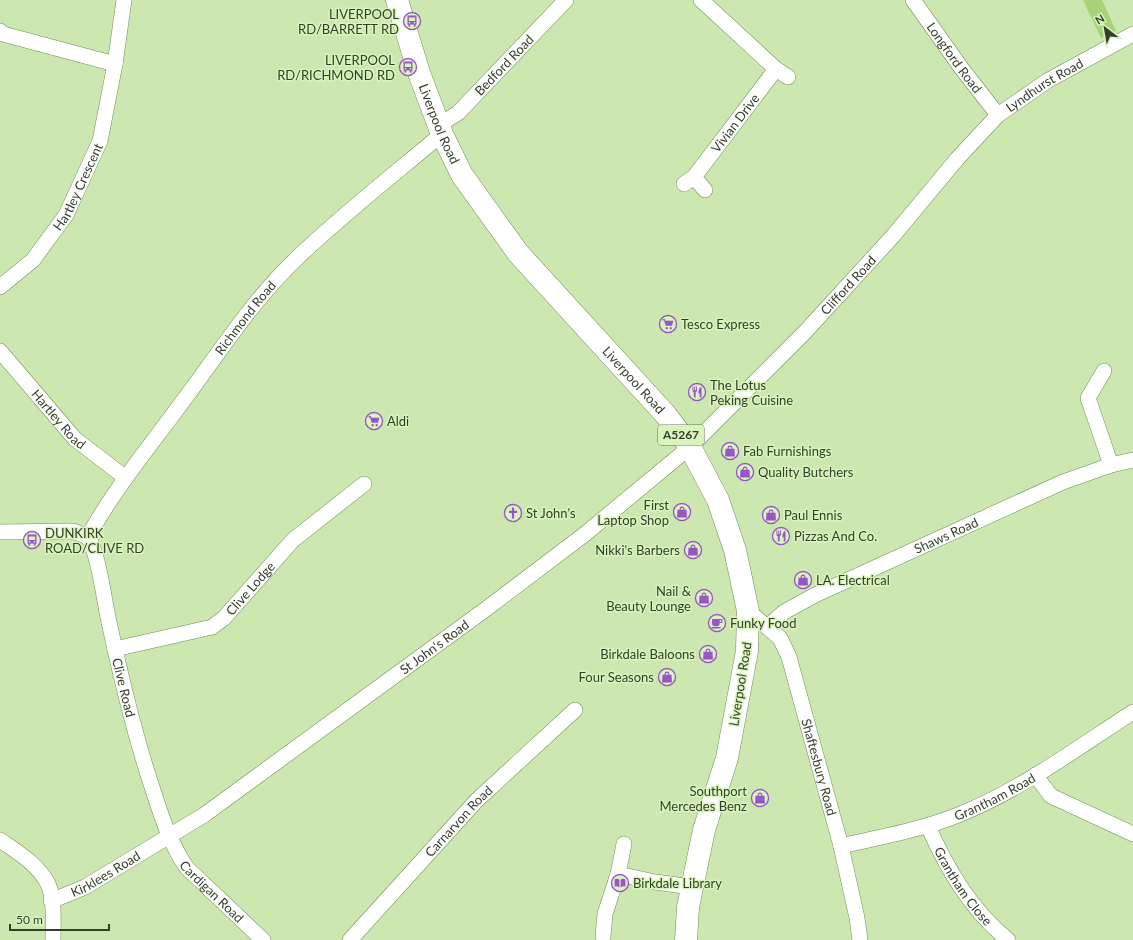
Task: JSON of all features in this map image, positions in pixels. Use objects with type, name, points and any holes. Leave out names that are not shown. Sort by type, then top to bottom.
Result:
[{"type":"main road","name":"Liverpool Road","points":[[397,0],[419,72],[441,129],[462,175],[518,253],[666,415],[690,447],[718,500],[735,550],[748,611],[747,651],[729,752],[704,830],[688,907],[686,940]]},
{"type":"street","name":"Hartley Crescent","points":[[0,288],[33,260],[66,215],[100,141],[115,64],[124,0]]},
{"type":"street","name":"Bedford Road","points":[[441,129],[566,0]]},
{"type":"street","name":"Vivian Drive","points":[[701,0],[782,73],[689,181],[705,190]]},
{"type":"street","name":"Longford Road","points":[[912,0],[962,69],[998,115]]},
{"type":"street","points":[[0,31],[3,34],[115,64]]},
{"type":"street","name":"Lyndhurst Road","points":[[998,115],[1047,81],[1133,34]]},
{"type":"street","name":"Clifford Road","points":[[690,447],[805,332],[894,236],[957,159],[998,115]]},
{"type":"street","name":"Richmond Road","points":[[88,537],[126,478],[240,324],[274,281],[296,259],[441,129]]},
{"type":"street","name":"Hartley Road","points":[[0,351],[75,439],[126,478]]},
{"type":"street","points":[[1104,372],[1088,398],[1111,465]]},
{"type":"street","name":"St John's Road","points":[[170,835],[204,815],[486,610],[584,534],[690,447]]},
{"type":"street","name":"Shaws Road","points":[[767,627],[784,612],[815,595],[1063,482],[1111,465],[1133,460]]},
{"type":"street","name":"Clive Lodge","points":[[115,649],[212,627],[224,618],[293,540],[364,484]]},
{"type":"street","points":[[0,532],[73,531],[88,537]]},
{"type":"street","name":"Clive Road","points":[[88,537],[94,552],[115,649],[141,754],[161,817],[170,835]]},
{"type":"street","name":"Shaftesbury Road","points":[[748,611],[780,638],[789,657],[841,846],[857,918],[860,940]]},
{"type":"street","name":"Carnarvon Road","points":[[350,940],[477,800],[575,710]]},
{"type":"street","name":"Grantham Road","points":[[841,846],[928,826],[984,804],[1035,775],[1133,712]]},
{"type":"street","points":[[1035,775],[1051,796],[1133,834]]},
{"type":"street","name":"Grantham Close","points":[[928,826],[942,857],[970,902],[1008,940]]},
{"type":"street","name":"Kirklees Road","points":[[51,901],[85,887],[170,835]]},
{"type":"street","name":"Cardigan Road","points":[[170,835],[178,854],[187,868],[262,940]]},
{"type":"street","points":[[0,840],[32,863],[48,884],[51,901],[53,940]]},
{"type":"street","points":[[603,936],[605,914],[618,874],[624,844]]},
{"type":"street","points":[[618,874],[655,882],[692,887]]},
{"type":"green space","points":[[1083,0],[1102,0],[1116,31],[1101,38]]},
{"type":"place","name":"LIVERPOOL RD/BARRETT RD","points":[[412,21]]},
{"type":"place","name":"LIVERPOOL RD/RICHMOND RD","points":[[408,67]]},
{"type":"place","name":"Tesco Express","points":[[668,324]]},
{"type":"place","name":"The Lotus Peking Cuisine","points":[[697,392]]},
{"type":"place","name":"Aldi","points":[[374,421]]},
{"type":"place","name":"Fab Furnishings","points":[[730,451]]},
{"type":"place","name":"Quality Butchers","points":[[745,472]]},
{"type":"place","name":"First Laptop Shop","points":[[682,512]]},
{"type":"place","name":"St John's","points":[[513,513]]},
{"type":"place","name":"Paul Ennis","points":[[771,515]]},
{"type":"place","name":"Pizzas And Co.","points":[[781,536]]},
{"type":"place","name":"DUNKIRK ROAD/CLIVE RD","points":[[32,540]]},
{"type":"place","name":"Nikki's Barbers","points":[[693,550]]},
{"type":"place","name":"LA. Electrical","points":[[803,580]]},
{"type":"place","name":"Nail & Beauty Lounge","points":[[704,598]]},
{"type":"place","name":"Funky Food","points":[[717,623]]},
{"type":"place","name":"Birkdale Baloons","points":[[708,654]]},
{"type":"place","name":"Four Seasons","points":[[667,677]]},
{"type":"place","name":"Southport Mercedes Benz","points":[[760,798]]},
{"type":"place","name":"Birkdale Library","points":[[620,883]]}]
